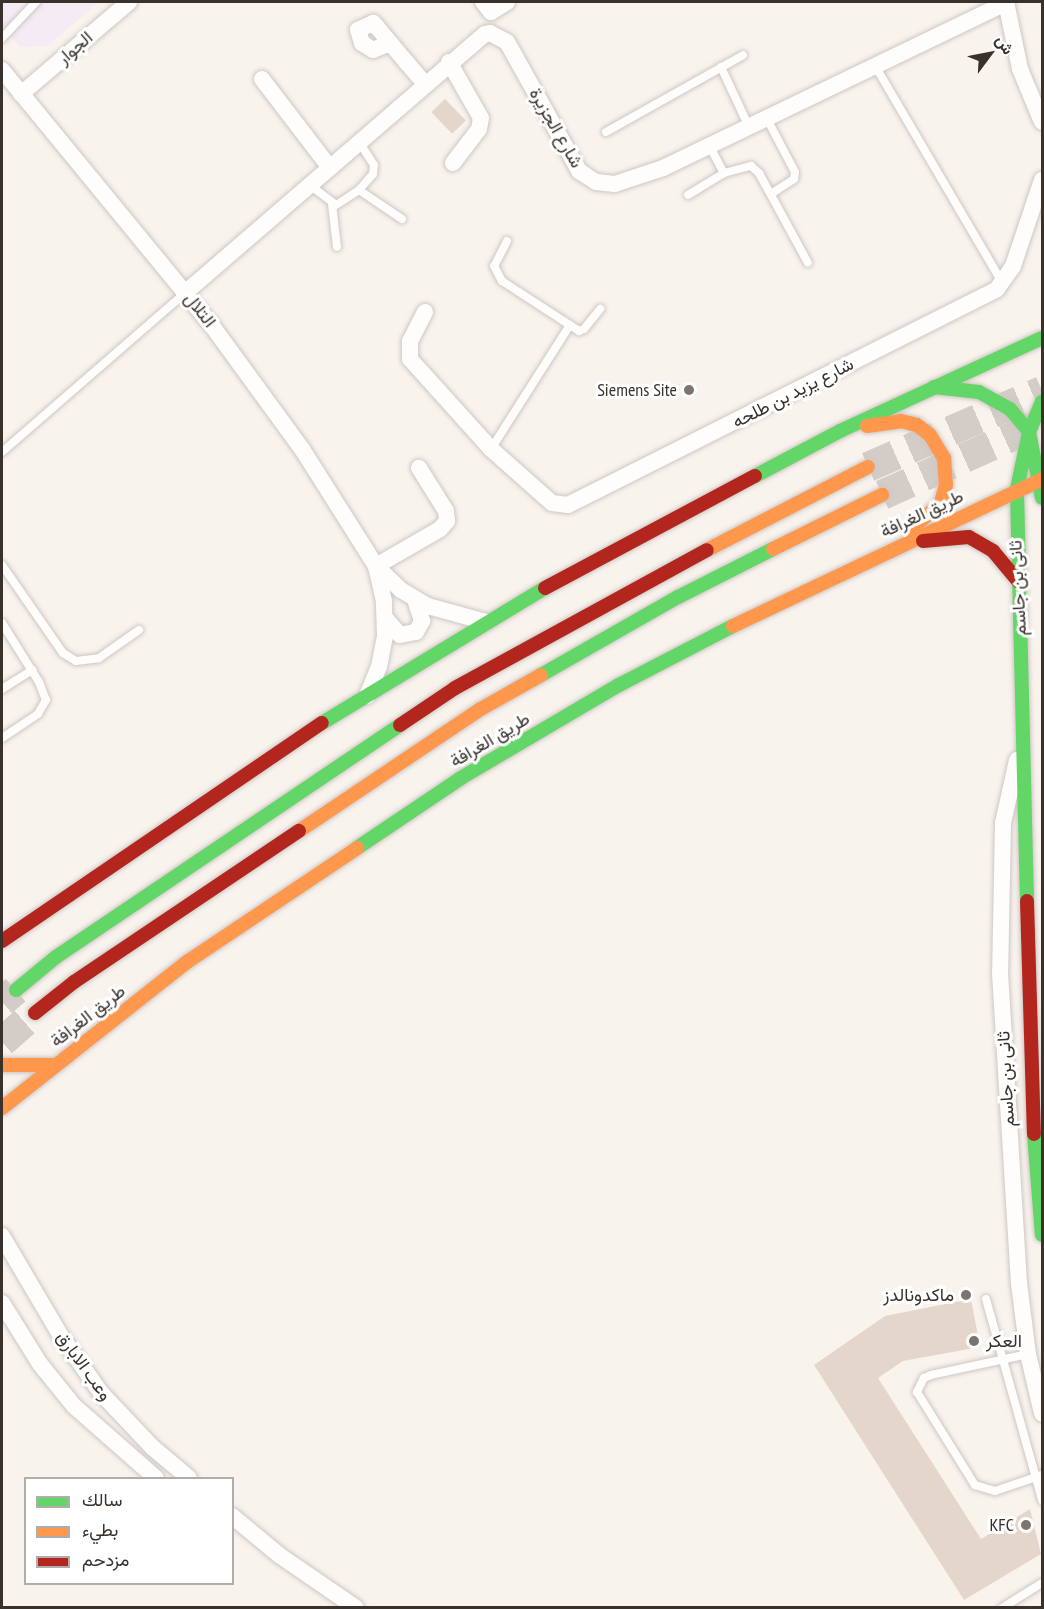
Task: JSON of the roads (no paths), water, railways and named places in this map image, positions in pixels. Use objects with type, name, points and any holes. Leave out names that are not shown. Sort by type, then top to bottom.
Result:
[{"type":"main road","points":[[2,941],[291,742],[486,622],[622,545],[840,431],[930,387],[1042,338]]},
{"type":"main road","points":[[930,387],[964,389],[996,400],[1010,409],[1029,432],[1041,479],[1042,498]]},
{"type":"main road","name":"ثانى بن جاسم","points":[[1042,402],[1029,432],[1017,489],[1033,1121],[1042,1235]]},
{"type":"main road","points":[[840,431],[901,421],[930,435],[944,458],[946,485],[940,503],[874,556]]},
{"type":"main road","points":[[15,990],[56,957],[455,688],[792,503],[868,467]]},
{"type":"main road","name":"طريق الغرافة","points":[[2,1108],[187,962],[460,778],[619,685],[874,556],[1041,479]]},
{"type":"main road","name":"طريق الغرافة","points":[[35,1013],[74,982],[479,710],[678,597],[882,495]]},
{"type":"main road","points":[[874,556],[936,538],[969,537],[993,551],[1019,582]]},
{"type":"main road","points":[[2,1065],[55,1065]]},
{"type":"main road","points":[[2,1089],[31,1084]]},
{"type":"main road","points":[[2,1122],[31,1084]]},
{"type":"street","name":"الجوار","points":[[21,94],[129,2]]},
{"type":"street","points":[[186,292],[311,186],[449,62],[490,33],[487,7],[507,2]]},
{"type":"street","points":[[1006,2],[1020,69],[1042,122]]},
{"type":"street","name":"شارع الجزيرة","points":[[490,33],[507,42],[569,156],[591,180],[605,184],[628,181],[709,145],[1006,2]]},
{"type":"street","points":[[390,43],[425,84]]},
{"type":"street","points":[[449,62],[481,118],[479,129],[453,163]]},
{"type":"street","name":"التلال","points":[[2,70],[186,292],[302,449],[376,566]]},
{"type":"street","points":[[262,79],[330,168]]},
{"type":"street","points":[[1003,284],[1013,266],[1042,180]]},
{"type":"street","name":"شارع يزيد بن طلحه","points":[[425,312],[410,341],[410,359],[491,449],[552,503],[577,502],[1003,284]]},
{"type":"street","points":[[376,566],[440,530],[447,521],[446,511],[419,468]]},
{"type":"street","points":[[376,566],[415,599],[442,612],[486,622]]},
{"type":"street","points":[[367,696],[379,667],[386,619],[376,566]]},
{"type":"street","points":[[386,619],[400,635],[416,632],[422,621],[415,599]]},
{"type":"street","name":"ثانى بن جاسم","points":[[1023,745],[1003,823],[1000,962],[1016,1238],[1028,1354],[1042,1413]]},
{"type":"street","name":"وعب الابارق","points":[[2,1236],[61,1336],[101,1393],[152,1447],[187,1477]]},
{"type":"street","name":"وعب الابارق","points":[[2,1303],[40,1364],[74,1406],[154,1477]]},
{"type":"street","points":[[234,1518],[268,1546],[350,1606]]},
{"type":"street","points":[[234,1528],[268,1546]]},
{"type":"lane","points":[[2,38],[36,2]]},
{"type":"lane","points":[[606,132],[743,55]]},
{"type":"lane","points":[[874,64],[1003,284]]},
{"type":"lane","points":[[722,67],[748,125]]},
{"type":"lane","points":[[766,117],[795,172],[794,179],[771,194]]},
{"type":"lane","points":[[332,204],[342,203],[359,190],[373,174],[374,165],[359,142]]},
{"type":"lane","points":[[709,145],[724,173]]},
{"type":"lane","points":[[688,195],[724,173],[751,166],[771,194],[808,263]]},
{"type":"lane","points":[[311,186],[332,204],[337,247]]},
{"type":"lane","points":[[359,190],[402,219]]},
{"type":"lane","points":[[507,241],[495,273],[570,325],[584,329],[600,309]]},
{"type":"lane","points":[[2,452],[186,292]]},
{"type":"lane","points":[[491,449],[570,325]]},
{"type":"lane","points":[[2,565],[63,654],[76,661],[99,658],[139,630]]},
{"type":"lane","points":[[2,623],[43,690],[43,708],[2,738]]},
{"type":"lane","points":[[2,689],[32,670]]},
{"type":"lane","points":[[986,1299],[1039,1477],[1042,1500]]},
{"type":"lane","points":[[1028,1354],[924,1378],[919,1384],[919,1400],[975,1485],[995,1491],[1039,1477]]},
{"type":"lane","points":[[1002,1608],[1042,1583]]},
{"type":"tunnel","points":[[868,467],[1042,391]]},
{"type":"tunnel","points":[[882,495],[1042,423]]},
{"type":"tunnel","points":[[2,1002],[16,990]]},
{"type":"tunnel","points":[[2,1042],[35,1013]]},
{"type":"place","name":"Siemens Site","points":[[689,390]]},
{"type":"place","name":"ماكدونالدز","points":[[966,1295]]},
{"type":"place","name":"العكر","points":[[974,1341]]},
{"type":"place","name":"KFC","points":[[1026,1525]]}]
